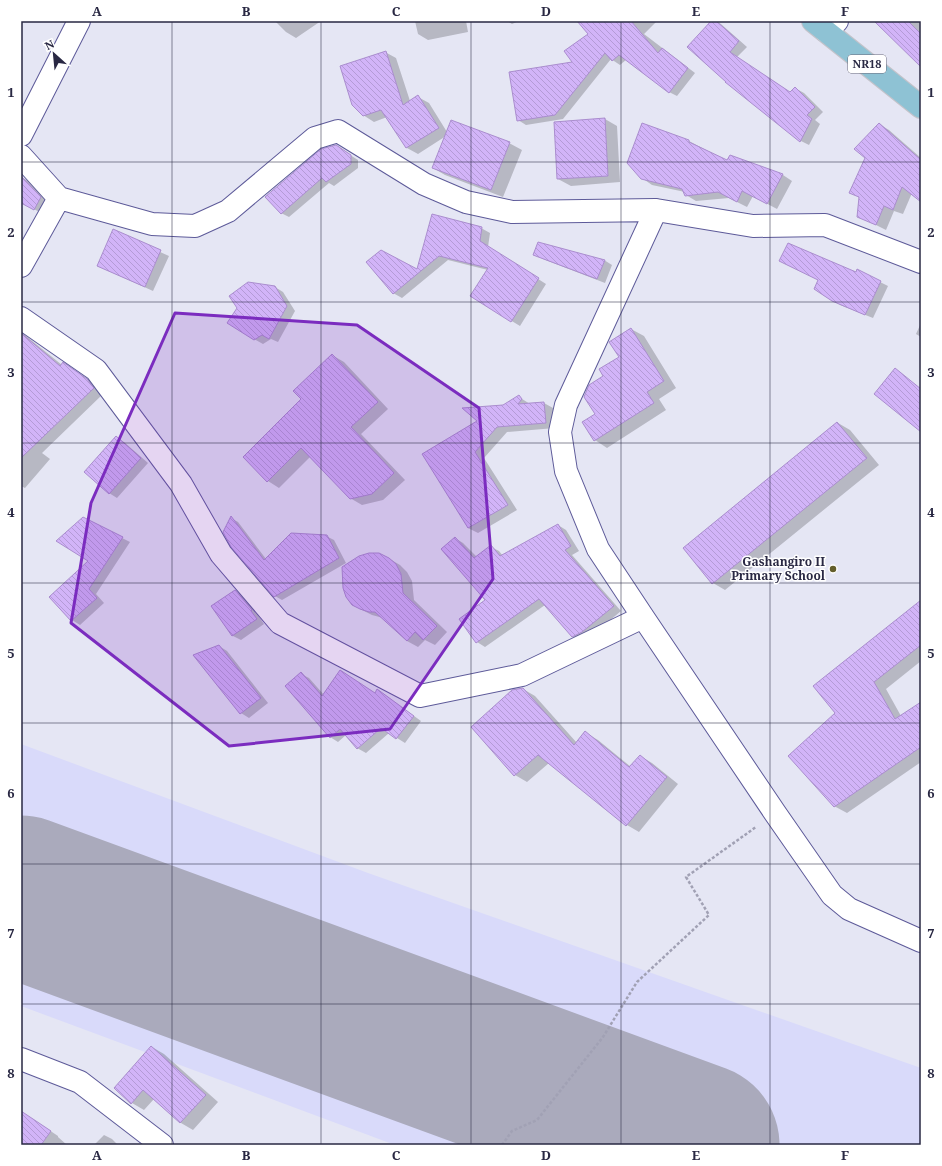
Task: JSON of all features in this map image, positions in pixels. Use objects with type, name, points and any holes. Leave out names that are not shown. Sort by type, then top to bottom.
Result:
[{"type":"main road","name":"NR18","points":[[825,24],[921,107]]},
{"type":"street","points":[[21,135],[79,21]]},
{"type":"street","points":[[21,156],[59,198],[152,224],[195,226],[228,211],[315,138],[338,130],[424,184],[466,202],[512,212],[656,210],[753,226],[825,225],[921,262]]},
{"type":"street","points":[[21,266],[59,198]]},
{"type":"street","points":[[656,210],[566,405],[560,432],[566,471],[598,549],[775,814],[832,895],[848,909],[921,941]]},
{"type":"street","points":[[21,318],[96,370],[181,484],[221,554],[280,623],[420,696],[522,675],[643,617]]},
{"type":"street","points":[[21,1059],[80,1082],[162,1145]]},
{"type":"path","points":[[502,1145],[512,1131],[538,1120],[603,1037],[637,982],[708,916],[686,878],[775,814]]},
{"type":"highlighted area","points":[[175,313],[357,325],[479,408],[493,579],[390,729],[229,746],[71,623],[91,503]]},
{"type":"shaded area","points":[[21,744],[368,873],[921,1068],[921,1145],[395,1145],[21,1006]]},
{"type":"building","points":[[577,21],[631,21],[658,53],[662,48],[688,68],[669,93],[619,55],[612,61],[605,53],[555,115],[517,121],[509,72],[572,62],[564,51],[588,34]]},
{"type":"building","points":[[711,21],[716,21],[739,41],[730,52],[790,92],[795,87],[815,107],[807,115],[812,119],[800,142],[725,82],[687,47]]},
{"type":"building","points":[[874,21],[908,21],[921,34],[921,67]]},
{"type":"building","points":[[386,51],[403,105],[418,95],[439,128],[406,148],[381,110],[363,116],[352,105],[340,66]]},
{"type":"building","points":[[605,118],[608,176],[557,179],[554,122]]},
{"type":"building","points":[[451,120],[510,142],[491,190],[432,168]]},
{"type":"building","points":[[642,123],[689,140],[689,142],[727,160],[730,155],[783,174],[767,204],[742,191],[737,202],[718,192],[685,196],[682,189],[641,179],[627,163]]},
{"type":"building","points":[[879,123],[921,160],[921,202],[902,187],[893,210],[884,206],[876,225],[857,217],[859,197],[849,193],[865,158],[854,149]]},
{"type":"building","points":[[336,145],[351,155],[351,164],[326,182],[322,178],[281,214],[265,197],[321,149]]},
{"type":"building","points":[[21,176],[41,197],[34,210],[21,203]]},
{"type":"building","points":[[432,214],[482,227],[480,241],[539,278],[511,322],[470,296],[488,268],[439,256],[393,294],[366,262],[381,250],[417,269]]},
{"type":"building","points":[[113,229],[161,250],[145,287],[97,266]]},
{"type":"building","points":[[538,242],[605,260],[597,279],[533,255]]},
{"type":"building","points":[[788,243],[856,272],[857,269],[881,281],[865,315],[832,301],[814,289],[818,280],[779,261]]},
{"type":"building","points":[[248,282],[275,286],[287,306],[269,339],[262,335],[254,340],[227,323],[237,308],[229,296]]},
{"type":"building","points":[[631,328],[664,381],[647,392],[654,403],[594,441],[582,422],[595,414],[584,397],[589,385],[603,376],[599,369],[619,357],[609,342]]},
{"type":"building","points":[[21,333],[60,366],[63,362],[87,379],[94,388],[21,458]]},
{"type":"building","points":[[332,354],[378,402],[351,427],[394,473],[372,494],[350,499],[301,448],[267,482],[243,457],[301,399],[293,391]]},
{"type":"building","points":[[895,368],[921,389],[921,432],[874,394]]},
{"type":"building","points":[[519,395],[522,399],[518,404],[544,402],[546,423],[497,427],[475,452],[508,505],[468,528],[422,454],[477,421],[462,408],[503,405]]},
{"type":"building","points":[[837,422],[867,458],[712,584],[683,548]]},
{"type":"building","points":[[116,436],[141,458],[109,494],[84,472]]},
{"type":"building","points":[[231,516],[264,560],[291,533],[327,535],[339,558],[274,597],[231,547],[223,532]]},
{"type":"building","points":[[83,517],[123,537],[89,589],[97,598],[71,621],[49,597],[88,561],[56,541]]},
{"type":"building","points":[[558,524],[571,546],[565,550],[614,606],[582,632],[572,637],[539,599],[476,643],[459,619],[485,600],[441,549],[455,537],[474,558],[491,545],[500,556]]},
{"type":"building","points":[[369,553],[379,553],[389,558],[396,564],[401,574],[403,593],[437,626],[423,640],[415,632],[407,641],[375,612],[369,612],[352,605],[346,597],[343,588],[342,567],[359,556]]},
{"type":"building","points":[[235,590],[252,610],[251,611],[257,619],[232,636],[211,606]]},
{"type":"building","points":[[921,600],[921,645],[874,682],[895,719],[921,702],[921,747],[834,807],[788,756],[835,713],[813,686]]},
{"type":"building","points":[[219,645],[261,698],[240,714],[193,655]]},
{"type":"building","points":[[340,670],[375,693],[377,689],[414,716],[396,739],[381,728],[357,749],[340,729],[330,738],[285,686],[301,672],[322,696]]},
{"type":"building","points":[[523,688],[574,745],[585,731],[629,767],[640,755],[667,777],[626,826],[538,755],[514,776],[471,727],[512,690]]},
{"type":"building","points":[[151,1046],[206,1095],[180,1123],[143,1090],[131,1104],[114,1088]]},
{"type":"building","points":[[21,1111],[51,1131],[41,1145],[21,1145]]},
{"type":"runway","points":[[21,897],[698,1145]]},
{"type":"place","name":"Gashangiro II Primary School","points":[[833,569]]}]
